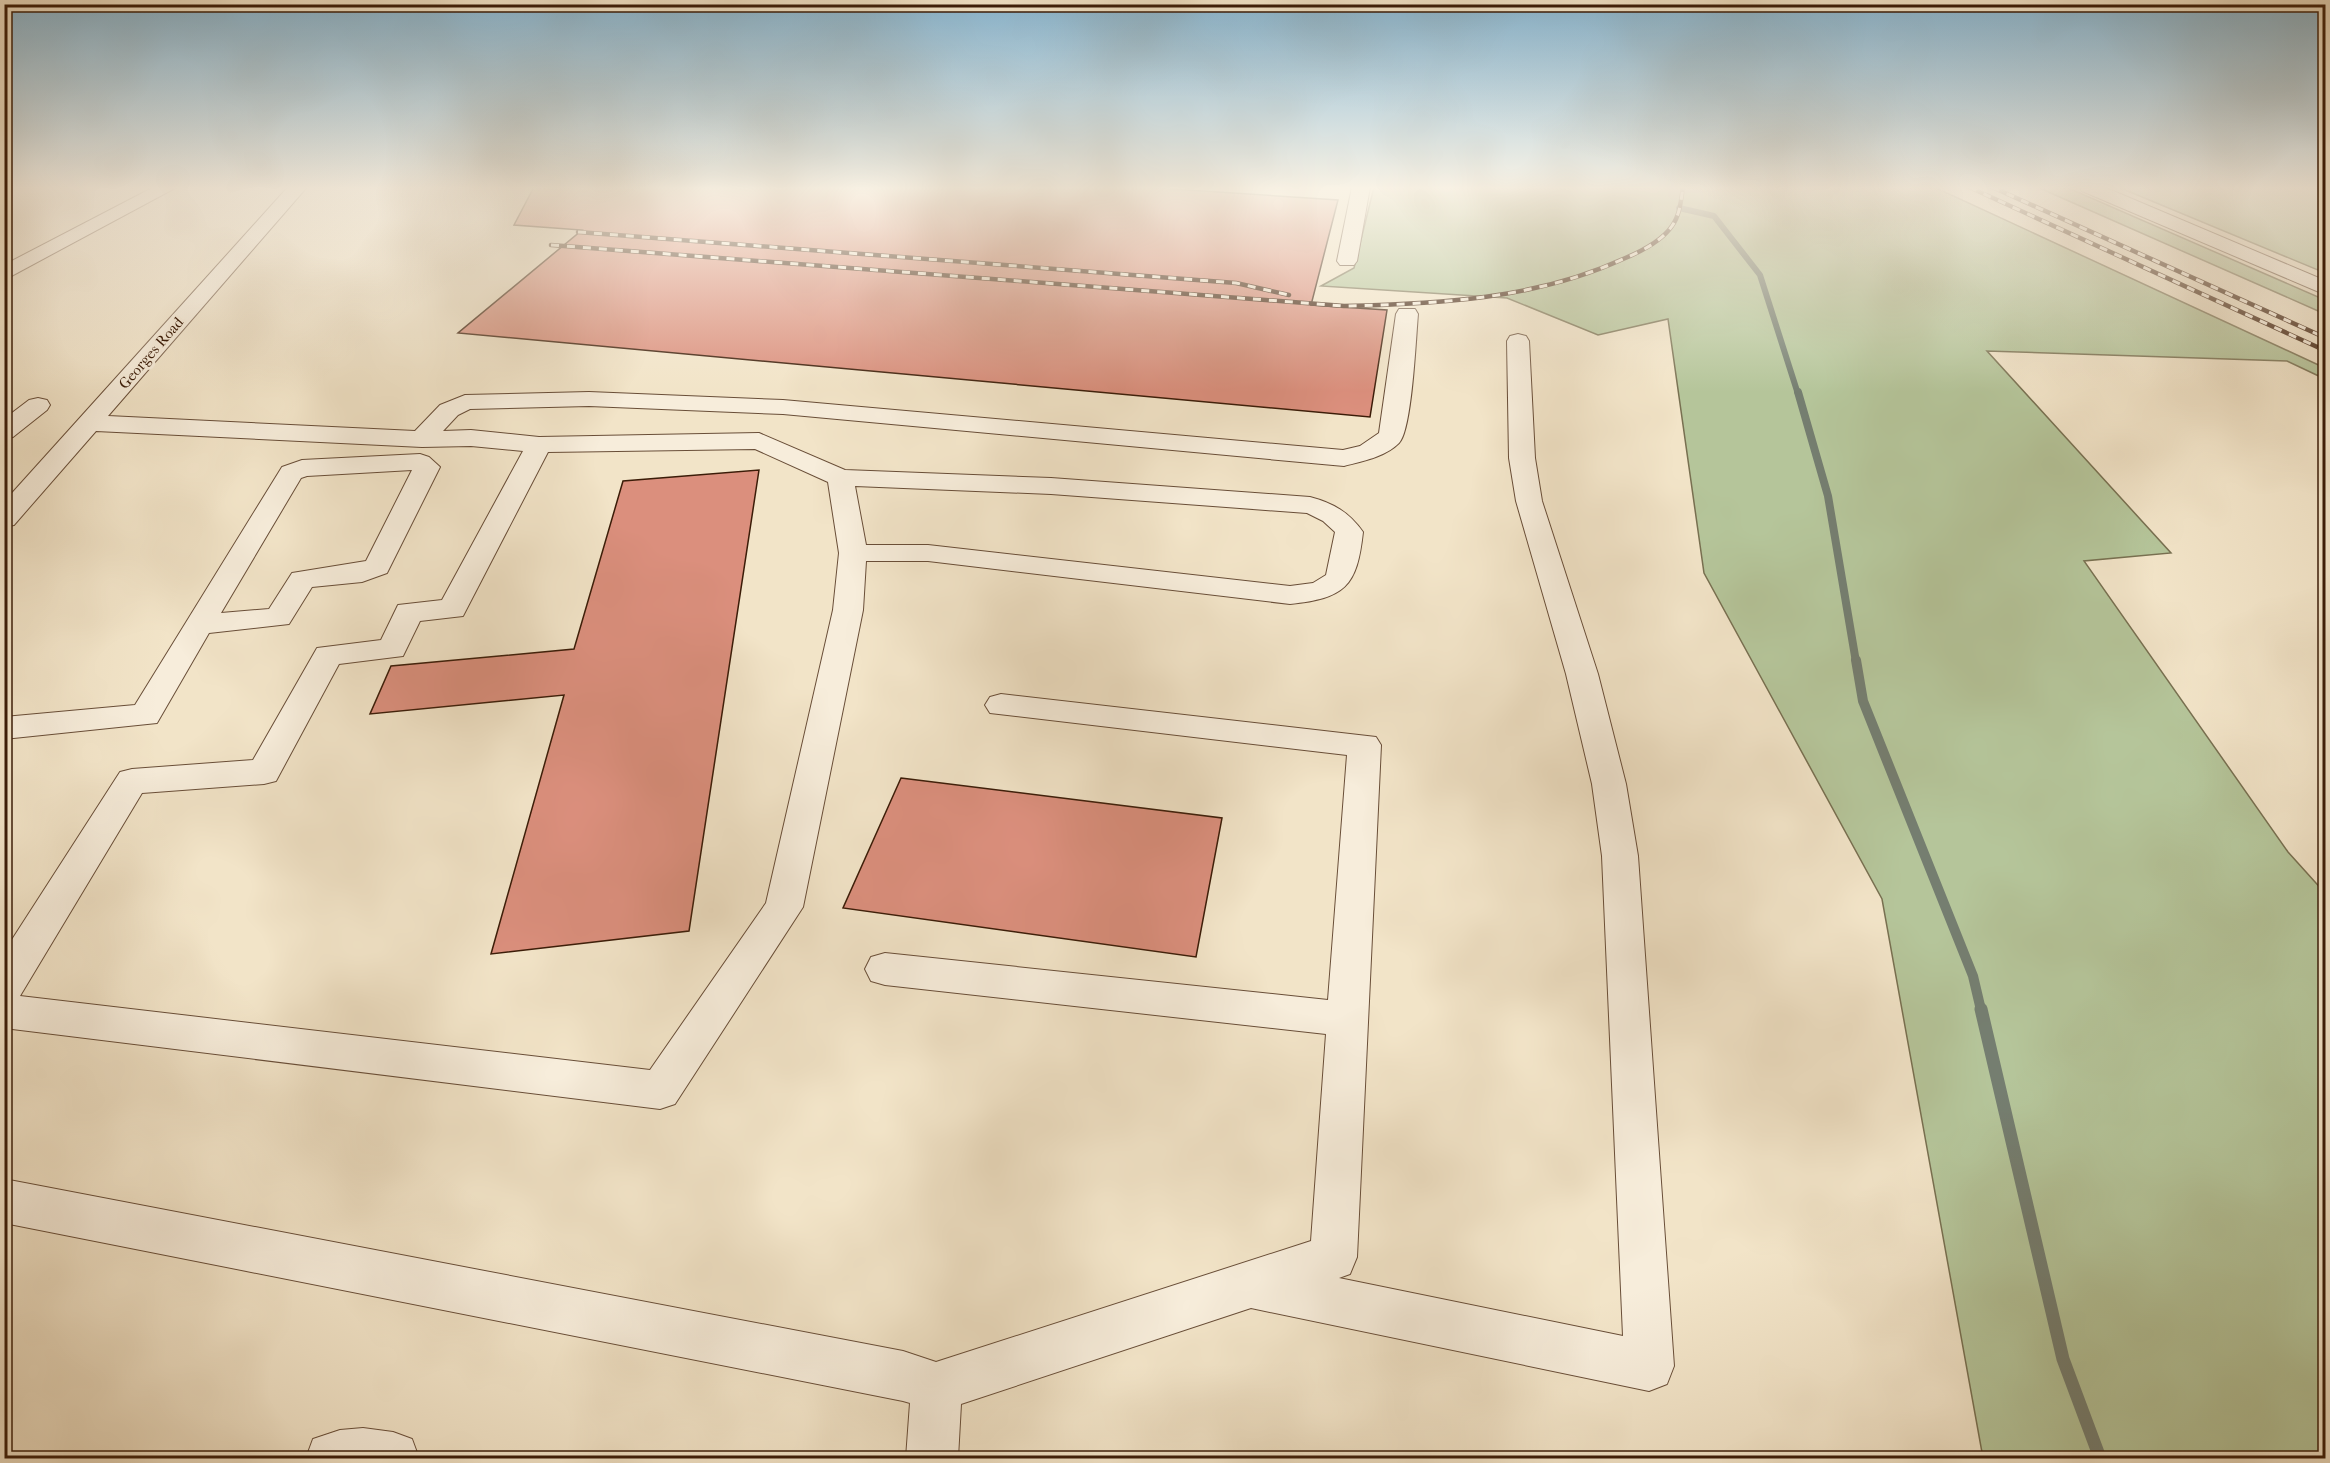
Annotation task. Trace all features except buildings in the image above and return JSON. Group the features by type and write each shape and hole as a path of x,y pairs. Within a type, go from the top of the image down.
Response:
{"street":[{"path":"4,274 39,255"},
{"name":"Georges Road","path":"4,519 238,255"},
{"path":"1347,261 1348,255"},
{"path":"2247,255 2325,289"},
{"path":"422,439 449,410 465,402 589,399 783,407 1344,458 1369,451 1391,437 1396,418 1407,314"},
{"path":"1250,1284 1649,1366 1620,856 1609,784 1585,685 1529,501 1522,458 1518,341"},
{"path":"4,432 38,405"},
{"path":"90,423 422,439 471,438 539,445 759,441 840,478 1051,486 1310,505 1325,510 1342,521 1349,532 1344,573 1336,584 1305,594 1290,595 928,553 853,553"},
{"path":"4,987 132,781 264,772 328,655 392,649 410,612 452,609 539,445"},
{"path":"4,728 145,715 199,625 291,473 302,468 420,462 427,467 377,567 362,573 302,579 278,617 199,625"},
{"path":"4,479 40,478"},
{"path":"4,1011 660,1090 784,907 848,609 853,553 840,478"},
{"path":"4,1201 903,1376 936,1387 1333,1257 1364,745 1001,705"},
{"path":"885,969 1206,1006 1347,1019"},
{"path":"932,1458 936,1387"},
{"path":"332,1458 343,1455 379,1455 393,1458"}],"green space":[{"path":"1357,255 2081,255 2325,368 2325,379 2287,361 1987,351 2171,553 2084,561 2288,852 2325,893 2325,1458 1983,1458 1882,899 1704,573 1668,319 1598,335 1507,298 1321,286 1354,268"},
{"path":"2192,255 2222,255 2325,300 2325,314"},
{"path":"2282,255 2325,255 2325,273"}],"waterway":[{"path":"1745,255 1760,275 1798,394"},
{"path":"1798,392 1828,496 1856,662"},
{"path":"1856,660 1863,701 1973,976 1981,1010"},
{"path":"1981,1009 2063,1359 2100,1458"}],"railway":[{"path":"685,255 1344,306 1451,301 1521,291 1556,283 1632,255"},
{"path":"878,255 1236,283 1289,295"},
{"path":"2118,255 2326,351"},
{"path":"2143,255 2326,338"}]}
